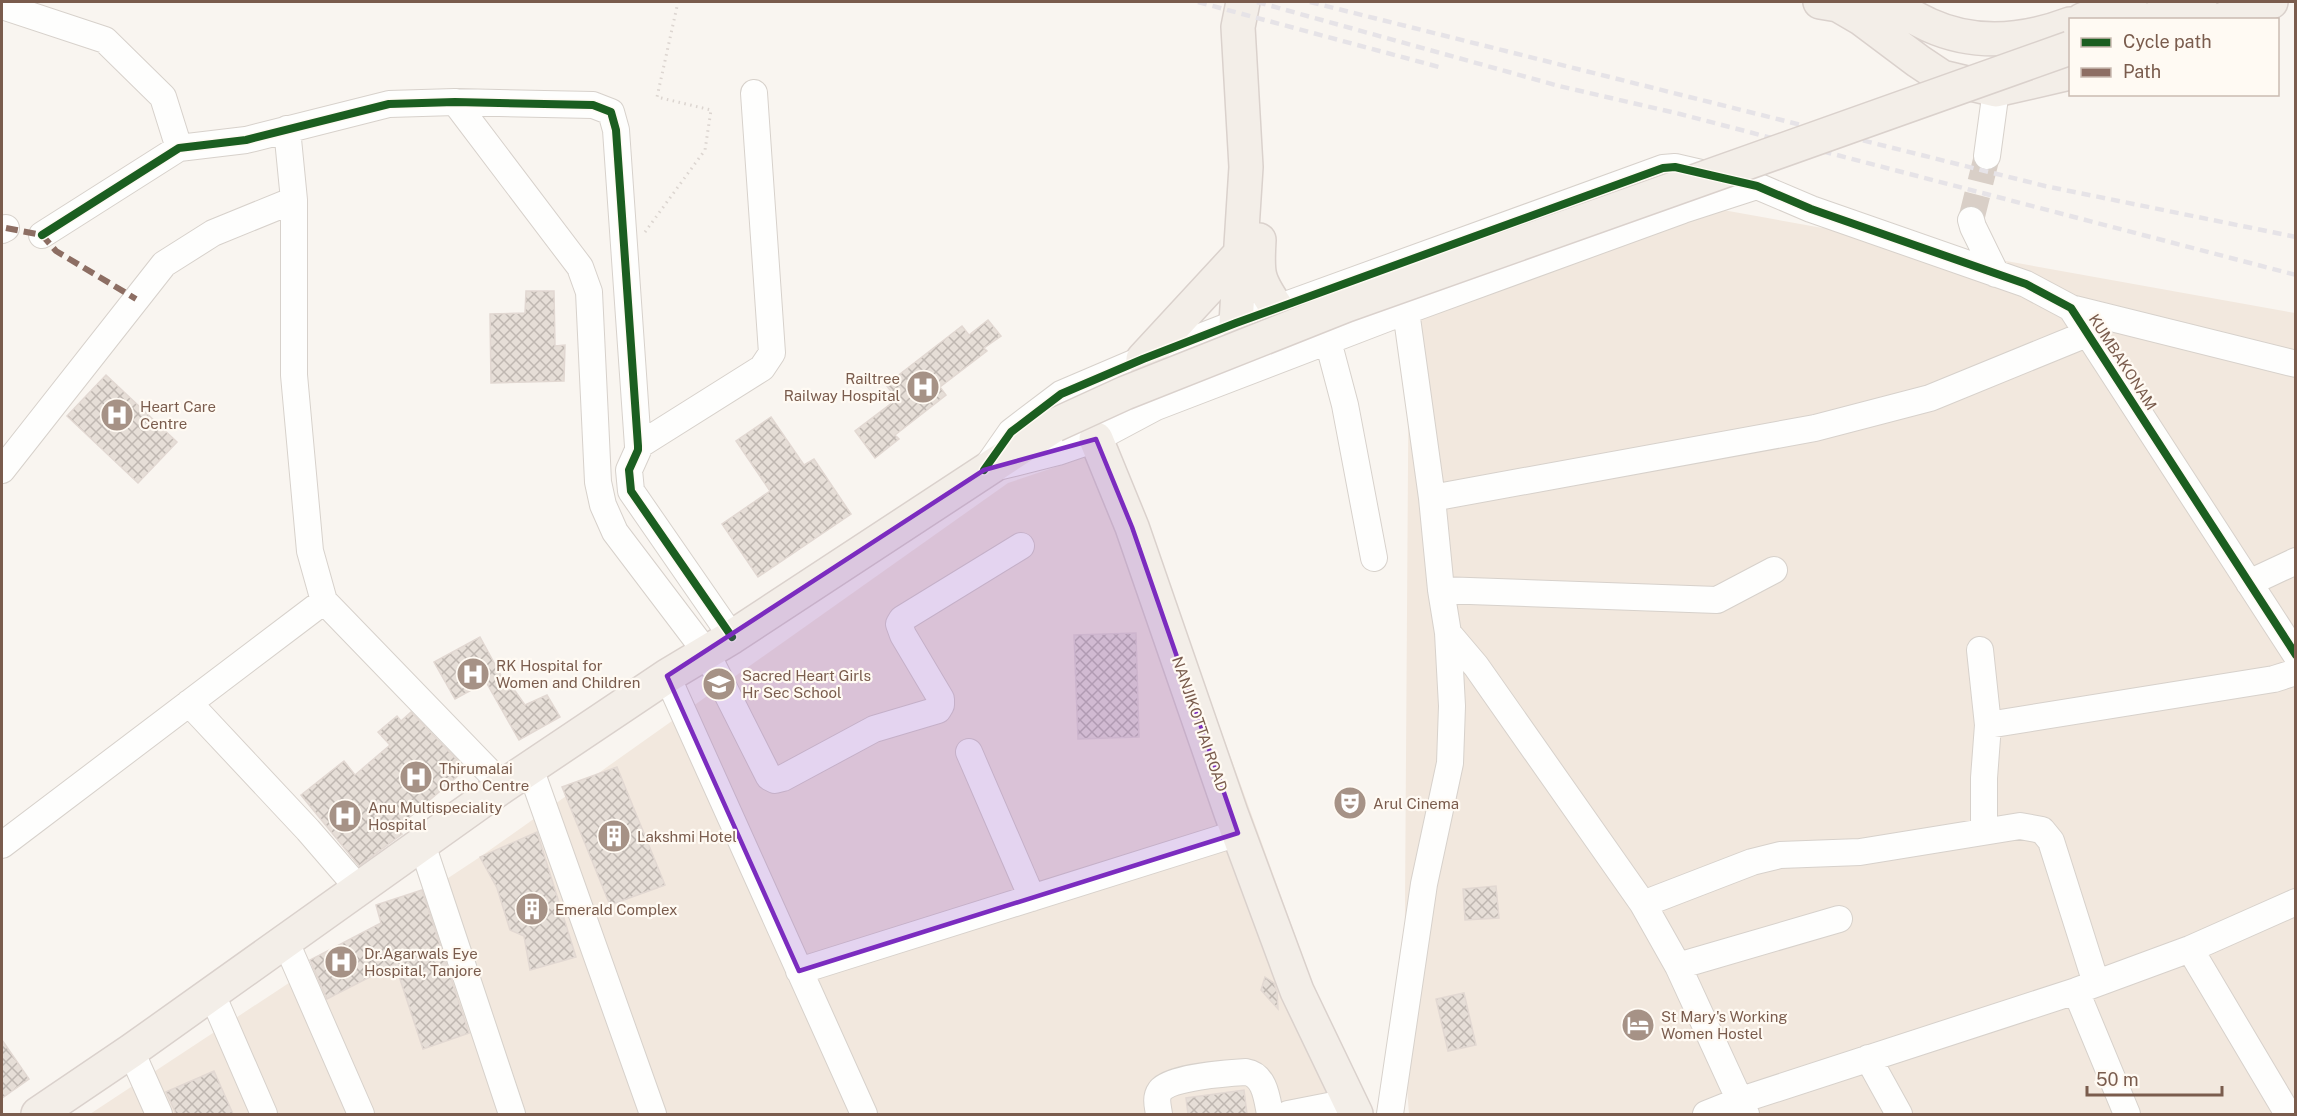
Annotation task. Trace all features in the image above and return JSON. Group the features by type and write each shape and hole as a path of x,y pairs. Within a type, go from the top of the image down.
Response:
{"main road":[{"path":"1236,323 1246,166 1238,27 1243,2"},
{"path":"1259,2 1257,9 1262,199 1257,271 1262,287 1277,308"},
{"path":"1884,2 1929,25 1963,37 2006,39 2032,35 2069,24"},
{"path":"2087,18 2130,2"},
{"path":"2156,18 2200,2"},
{"path":"2227,18 2271,2"},
{"path":"1839,3 1942,77 1996,90 2069,73"},
{"path":"38,1114 131,1051 503,786 667,676 1055,425 1125,393 1347,305 2069,48"},
{"path":"1143,359 1240,254"},
{"name":"NANJIKOTTAI ROAD","path":"1096,440 1132,527 1238,833 1297,991 1352,1108"}],"street":[{"path":"2,6 105,40 163,97 179,148"},
{"path":"1987,156 1996,90"},
{"path":"638,446 762,368 772,353 754,93"},
{"path":"42,235 179,148 246,140 389,104 455,102 593,105 610,112 616,130 638,446 629,470 631,491 718,645 764,769 769,777 775,780 783,778 868,732 938,710 941,699 903,635 899,624 902,619 1021,546"},
{"path":"455,102 580,267 589,292 598,482 603,505 615,532 718,645"},
{"path":"287,129 294,200 294,375 310,551 324,601 503,786"},
{"name":"KUMBAKONAM","path":"984,471 1011,432 1060,394 1236,323 1663,168 1675,167 1757,186 1811,209 2026,284 2071,308 2295,655"},
{"path":"984,471 1096,440 1156,407 1406,311 1683,210 1757,186"},
{"path":"2,470 164,264 213,232 294,200"},
{"path":"1971,220 1972,227 1996,274"},
{"path":"1389,267 1406,311 1448,633 1452,705 1450,763 1424,884 1390,1114"},
{"path":"2071,308 2295,364"},
{"path":"1432,498 1815,428 1930,398 2089,333"},
{"path":"1328,341 1345,405 1374,558"},
{"path":"2249,583 2295,561"},
{"path":"1441,590 1717,600 1774,570"},
{"path":"2,845 324,601"},
{"path":"1448,633 1476,666 1643,904 1678,966 1743,1107"},
{"path":"1980,650 1988,725 1984,778 1984,831"},
{"path":"1988,725 2274,679 2295,672"},
{"path":"667,676 864,1114"},
{"path":"189,703 359,889"},
{"path":"969,752 1032,898"},
{"path":"530,768 653,1114"},
{"path":"1643,904 1752,862 1780,855 1860,852 2020,826 2042,830 2051,841 2086,987 2127,1114"},
{"path":"799,971 1238,833"},
{"path":"422,844 512,1114"},
{"path":"1706,1114 1743,1107 1868,1058 2086,987 2190,949 2295,902"},
{"path":"1678,966 1839,919"},
{"path":"285,940 361,1114"},
{"path":"2190,949 2288,1114"},
{"path":"211,992 264,1114"},
{"path":"131,1051 159,1114"},
{"path":"1868,1058 1899,1114"},
{"path":"1159,1114 1157,1096 1160,1090 1172,1082 1246,1072 1252,1073 1261,1083 1270,1114"},
{"path":"1288,1114 1352,1108"}],"path":[{"path":"625,259 705,150 711,110 657,97 678,2"}],"highlighted area":[{"path":"1096,439 1132,527 1238,833 799,971 667,676 984,470"}],"shaded area":[{"path":"1723,210 2295,313 2295,1114 1409,1114 1404,1051 1409,318"},
{"path":"1118,446 1360,1114 90,1114 480,857 1008,483"}],"building":[{"path":"526,291 554,291 555,346 565,345 564,381 491,383 490,314 525,313"},
{"path":"988,320 1001,336 984,348 987,351 940,387 946,395 895,435 899,439 875,458 855,431 897,399 886,385 962,326 969,335"},
{"path":"106,375 177,442 138,483 67,416"},
{"path":"771,417 804,465 814,459 851,514 758,577 722,524 770,491 736,441"},
{"path":"1136,633 1139,737 1078,739 1074,635"},
{"path":"480,637 509,690 513,688 525,705 547,695 560,717 519,740 486,682 455,699 434,662"},
{"path":"411,712 466,769 397,828 402,834 359,866 301,795 344,761 355,775 390,745 378,732 397,716 401,721"},
{"name":"Lakshmi Hotel","path":"617,767 665,885 610,905 562,787"},
{"name":"Emerald Complex","path":"537,832 576,957 530,970 524,936 510,930 497,888 480,857"},
{"path":"1496,886 1499,918 1465,920 1463,889"},
{"path":"422,890 469,1033 423,1049 395,964 327,999 310,960 381,923 376,905"},
{"path":"1265,977 1274,983 1278,1009 1261,990"},
{"path":"1464,993 1476,1045 1448,1051 1436,999"},
{"path":"2,1040 29,1079 2,1098"},
{"path":"214,1071 233,1114 176,1114 166,1092"},
{"path":"1244,1090 1247,1114 1188,1114 1186,1098"}],"tunnel":[{"path":"1971,220 1987,156"}],"railway":[{"path":"1198,2 1439,67"},
{"path":"1257,2 1559,86 1680,114 2296,275"},
{"path":"1310,2 2045,186 2296,237"}],"marked path":[{"path":"6,228 42,235 56,251 136,299"}],"cycle path":[{"path":"42,235 179,148 246,140 389,104 455,102 593,105 611,112 616,130 638,446 629,470 631,491 732,637"},
{"path":"984,470 1011,432 1061,394 1236,323 1663,168 1675,167 1757,186 1811,209 2026,284 2071,308 2296,655"}],"place":[{"name":"Railtree Railway Hospital","path":"923,387"},
{"name":"Heart Care Centre","path":"117,415"},
{"name":"RK Hospital for Women and Children","path":"473,674"},
{"name":"Sacred Heart Girls Hr Sec School","path":"719,684"},
{"name":"Thirumalai Ortho Centre","path":"416,777"},
{"name":"Arul Cinema","path":"1350,803"},
{"name":"Anu Multispeciality Hospital","path":"345,816"},
{"name":"Lakshmi Hotel","path":"614,836"},
{"name":"Emerald Complex","path":"532,909"},
{"name":"Dr.Agarwals Eye Hospital, Tanjore","path":"341,962"},
{"name":"St Mary's Working Women Hostel","path":"1638,1025"}]}
